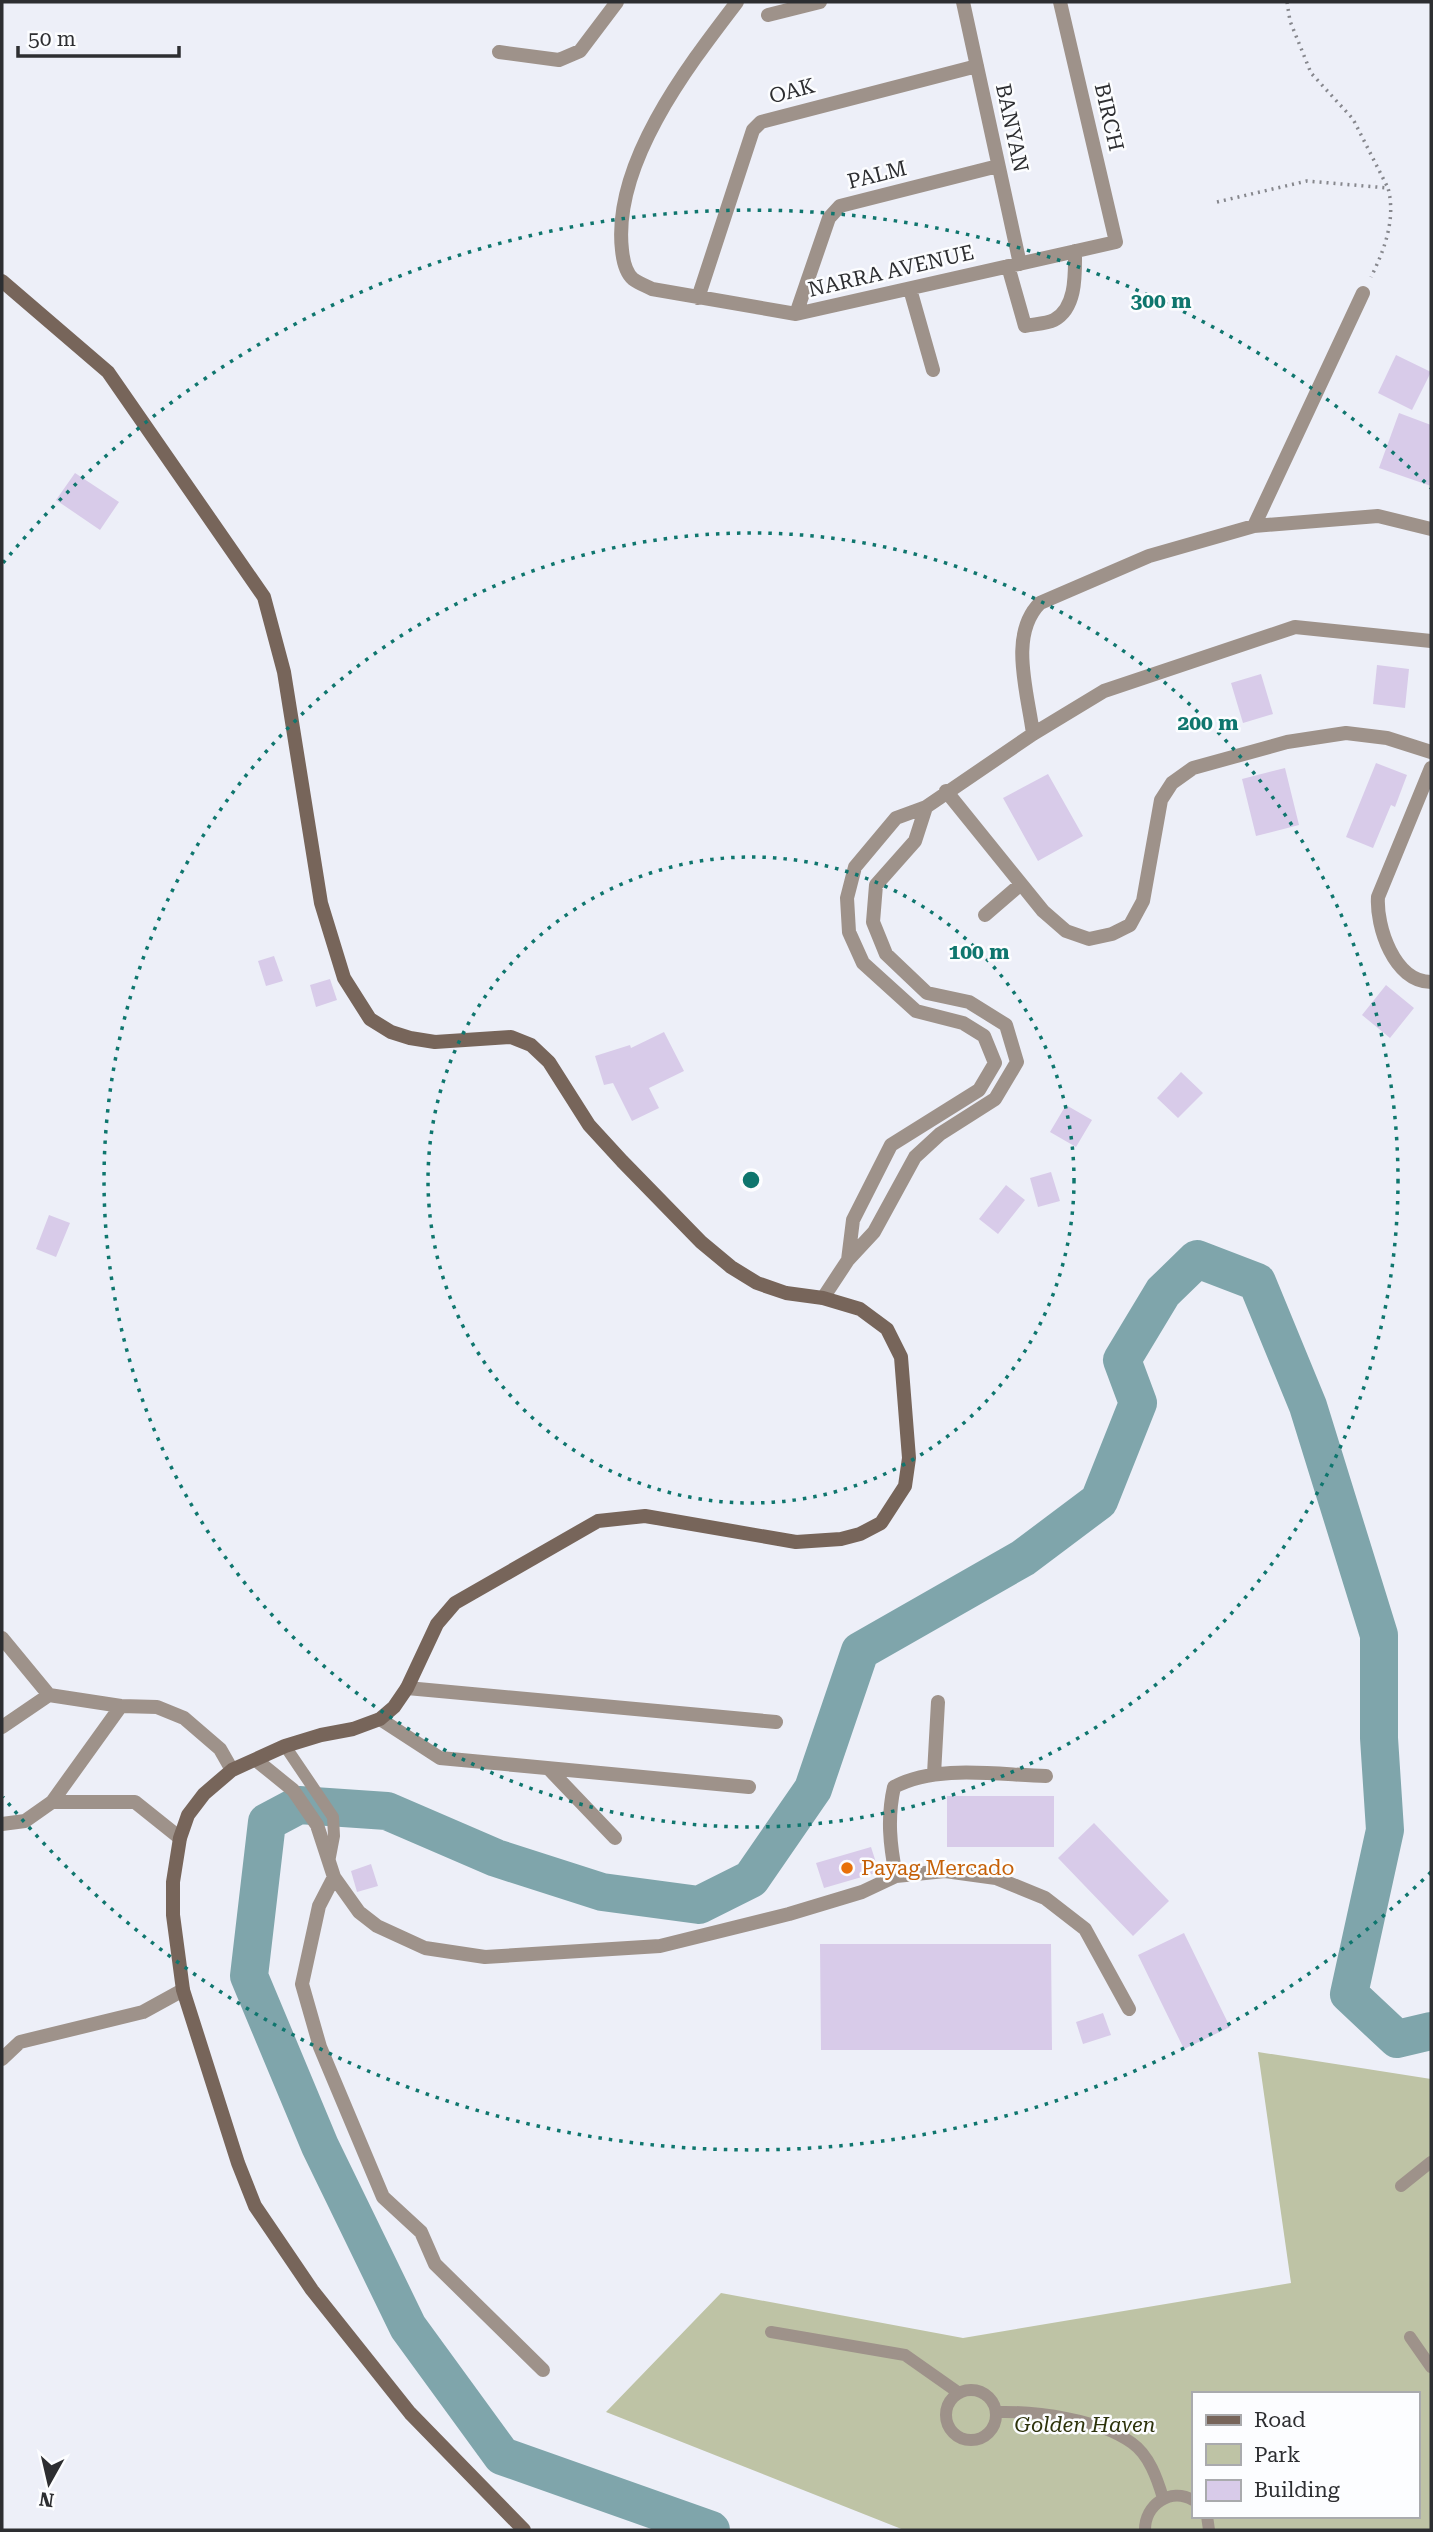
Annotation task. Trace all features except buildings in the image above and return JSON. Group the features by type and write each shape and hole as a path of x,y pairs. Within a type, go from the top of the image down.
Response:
{"main road":[{"path":"2,281 108,372 264,597 284,672 321,904 344,978 370,1019 391,1032 410,1038 435,1042 511,1037 531,1045 549,1062 589,1125 701,1242 731,1267 757,1283 786,1293 823,1298 860,1309 877,1318 897,1344 901,1357 909,1458 905,1486 881,1523 860,1534 841,1539 796,1542 645,1516 598,1521 455,1603 437,1624 407,1688 394,1707 380,1719 353,1729 285,1746 232,1770 196,1804 188,1815 180,1838 173,1882 173,1915 183,1990 237,2163 255,2206 312,2290 402,2403 524,2530"}],"street":[{"path":"499,52 559,60 580,51 617,2"},
{"name":"NARRA AVENUE","path":"737,2 665,105 641,153 621,223 623,259 633,279 652,289 796,314 1116,242"},
{"path":"768,15 820,2"},
{"name":"BANYAN","path":"963,2 998,166 1026,326 1054,320 1064,311 1073,288 1075,251"},
{"name":"BIRCH","path":"1060,2 1116,242"},
{"name":"OAK","path":"698,298 753,130 761,122 771,117 977,66"},
{"name":"PALM","path":"796,314 828,218 839,206 998,166"},
{"path":"910,289 933,370"},
{"path":"1254,526 1363,293"},
{"path":"1033,734 1022,639 1031,612 1040,603 1149,556 1254,526 1378,516 1431,529"},
{"path":"848,1260 853,1220 891,1145 979,1090 995,1063 984,1036 963,1023 916,1011 863,963 849,932 847,898 855,867 896,818 926,807 1033,734 1104,691 1295,627 1431,641"},
{"path":"946,791 1043,911 1066,931 1089,939 1112,934 1130,925 1143,901 1161,800 1172,783 1193,768 1287,742 1346,733 1387,737 1431,752"},
{"path":"1431,768 1378,897 1377,915 1381,932 1393,956 1411,975 1431,982"},
{"path":"823,1298 848,1260 874,1232 915,1157 940,1134 995,1099 1017,1062 1006,1025 969,1002 928,993 886,954 873,922 876,886 915,841 926,807"},
{"path":"985,915 1021,884"},
{"path":"891,1145 915,1157"},
{"path":"2,1638 49,1695 121,1706 157,1707 184,1718 220,1749 232,1770"},
{"path":"407,1688 776,1722"},
{"path":"2,1727 49,1695"},
{"path":"934,1774 938,1702"},
{"path":"2,1824 25,1821 52,1802 121,1706"},
{"path":"380,1719 440,1758 749,1787"},
{"path":"256,1760 293,1790 317,1825 330,1857 334,1877 359,1912 377,1926 425,1948 485,1957 660,1946 789,1914 862,1892 896,1876 945,1871 996,1878 1045,1898 1085,1929 1129,2008"},
{"path":"550,1770 615,1838"},
{"path":"896,1876 890,1844 889,1812 894,1787 907,1780 934,1774 1046,1776"},
{"path":"52,1802 135,1802 180,1838"},
{"path":"334,1877 320,1906 302,1984 320,2047 383,2197 421,2232 435,2264 543,2370"},
{"path":"2,2059 20,2042 143,2012 183,1990"}],"lane":[{"path":"285,1746 333,1817 334,1836 330,1857"},
{"path":"1401,2186 1431,2162"},
{"path":"771,2332 905,2355 959,2393 980,2391 991,2399 997,2412 995,2426 985,2437 970,2440 956,2435 947,2424 946,2410 959,2393"},
{"path":"1410,2337 1431,2367"},
{"path":"997,2412 1021,2411 1059,2416 1133,2443 1155,2472 1163,2498"},
{"path":"1145,2530 1145,2519 1155,2503 1172,2496 1192,2500"}],"path":[{"path":"1287,2 1290,21 1311,73 1353,119 1388,188 1393,207 1391,224 1363,293"},
{"path":"1217,202 1307,181 1388,188"}],"green space":[{"name":"Golden Haven","path":"1258,2052 1431,2079 1431,2530 904,2530 606,2412 721,2293 963,2338 1291,2283"}],"waterway":[{"path":"711,2530 502,2456 408,2327 320,2146 249,1976 267,1822 299,1805 387,1811 496,1858 602,1892 699,1905 751,1879 813,1789 860,1651 1023,1558 1099,1501 1138,1403 1122,1360 1163,1292 1197,1259 1257,1282 1308,1406 1379,1635 1379,1738 1385,1830 1349,1994 1397,2039 1431,2031"}],"place":[{"name":"Payag Mercado","path":"847,1868"}]}
